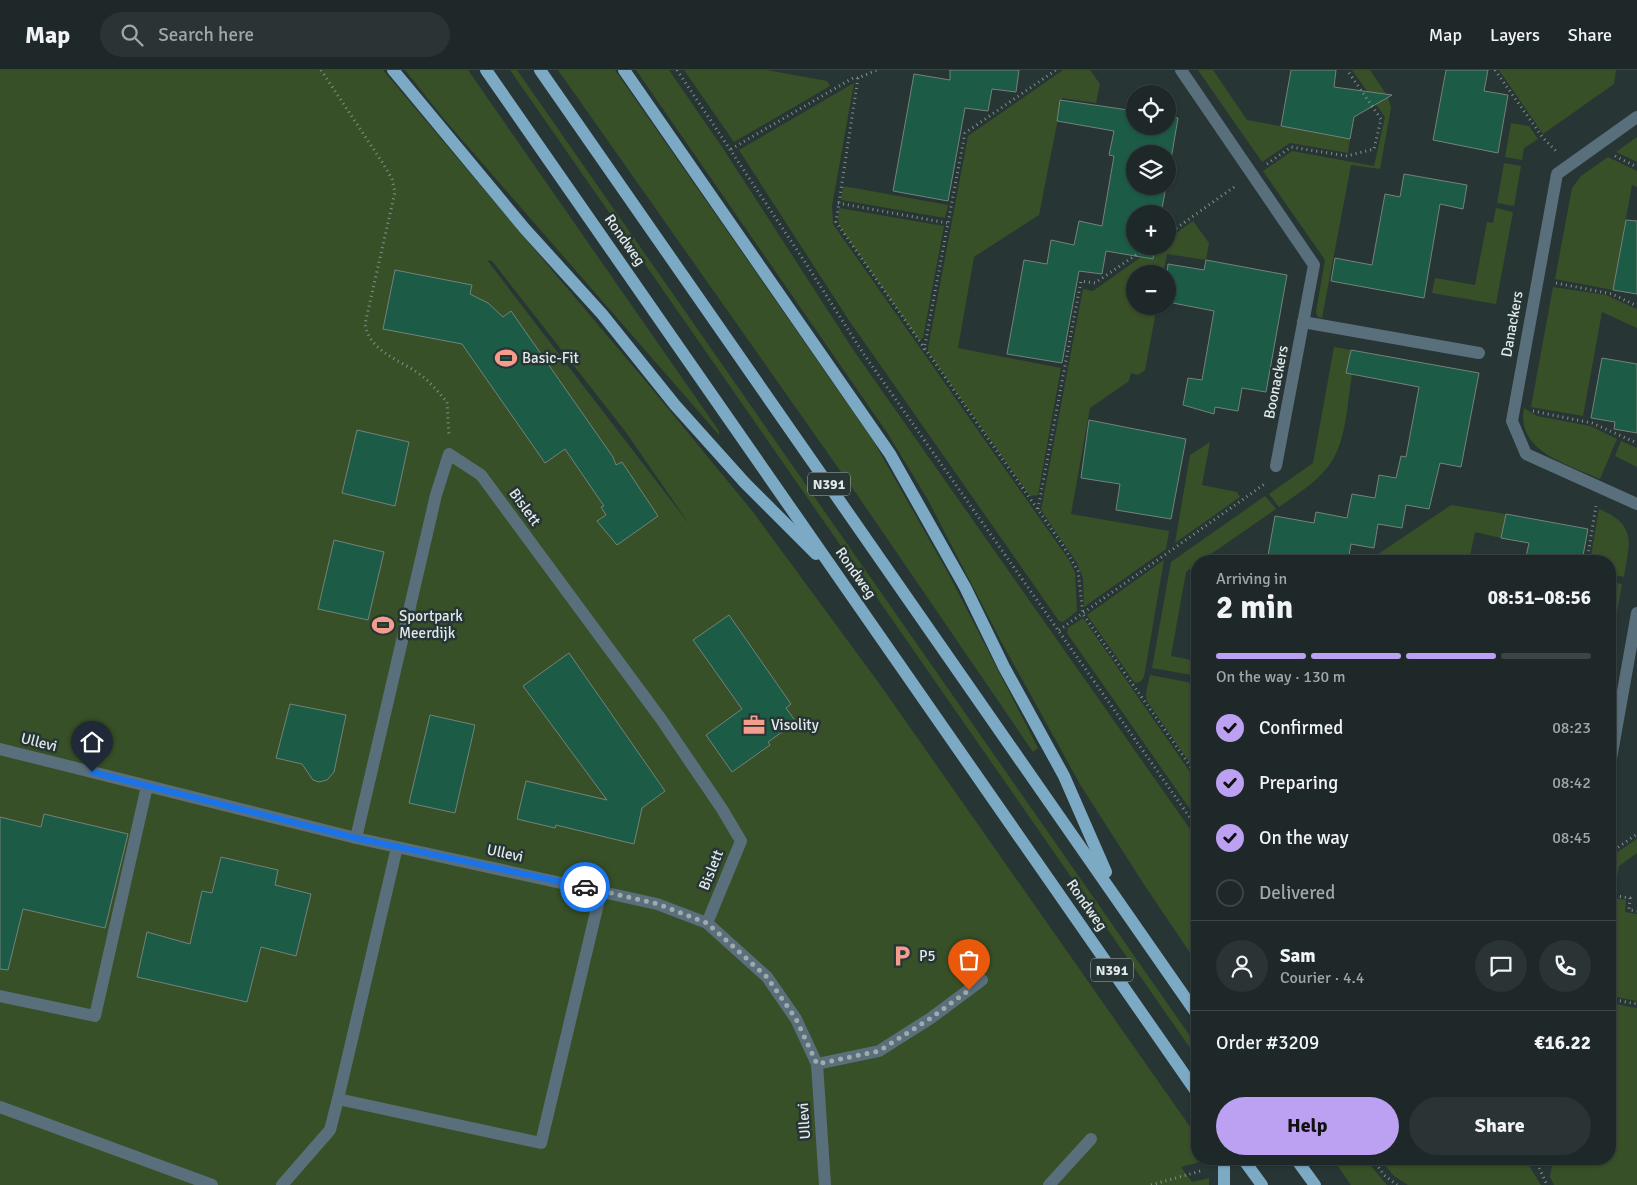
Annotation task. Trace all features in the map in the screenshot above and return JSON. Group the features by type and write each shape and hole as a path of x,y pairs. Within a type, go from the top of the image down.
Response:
{"main road":[{"name":"N391","path":"393,70 525,229 602,314 675,405 745,482 839,577"},
{"name":"Rondweg","path":"486,70 1191,1084"},
{"name":"Rondweg","path":"540,70 1191,1006"},
{"name":"N391","path":"624,70 890,454 966,587 1004,667 1064,776 1117,898"},
{"path":"1224,1165 1224,1185"},
{"path":"1247,1165 1262,1185"},
{"path":"1300,1165 1315,1185"}],"street":[{"name":"Boonackers","path":"1181,70 1314,265 1276,466"},
{"name":"Danackers","path":"1637,117 1557,174 1536,280 1512,421 1526,454 1637,504"},
{"path":"1303,322 1479,352"},
{"path":"356,838 436,495 449,454"},
{"name":"Bislett","path":"449,454 481,475 661,719 722,809 741,841 707,923"},
{"path":"1616,730 1637,613"},
{"name":"Ullevi","path":"0,749 356,838 658,904 707,923 767,977 796,1019 817,1064 825,1185"},
{"path":"0,996 95,1016 147,786"},
{"path":"282,1185 330,1130 397,847"},
{"path":"338,1099 541,1143 601,891"},
{"path":"817,1064 879,1051 931,1018 982,980"},
{"path":"0,1107 212,1185"},
{"path":"1049,1185 1091,1140"}],"path":[{"path":"321,70 384,165 392,179 395,192 365,324 367,333 383,352 422,376 447,402 449,454"},
{"path":"677,70 731,149 863,353 1191,819"},
{"path":"731,149 853,78 858,78 877,70"},
{"path":"924,351 965,133 1056,70"},
{"path":"1176,228 1291,147 1347,156 1374,149 1381,119 1347,70"},
{"path":"1495,70 1543,138 1570,165"},
{"path":"858,78 836,222 924,351 1038,509 1078,571 1083,614 1191,767"},
{"path":"1610,154 1637,167"},
{"path":"838,203 947,223"},
{"path":"1038,509 1080,281 1095,283 1136,255"},
{"path":"1536,280 1612,294 1637,306"},
{"path":"1529,409 1592,423 1637,443"},
{"path":"1059,630 1273,479 1276,466"},
{"path":"1588,555 1600,488"},
{"path":"1616,849 1637,834"},
{"path":"1616,896 1630,898 1629,910 1637,911"},
{"path":"1616,1000 1637,1004"},
{"path":"1377,1165 1384,1175 1397,1185"},
{"path":"1539,1165 1547,1185"},
{"path":"1151,1185 1162,1180"}],"green space":[{"name":"Sportpark Meerdijk","path":"0,70 383,70 643,378 753,512 881,686 1191,1128 1191,1164 1181,1167 1192,1182 1209,1178 1209,1185 0,1185","holes":["487,260 492,261 625,431 690,525"]},
{"path":"405,70 468,70 719,431 719,435 443,118"},
{"path":"510,70 517,70 1191,1037 1191,1049"},
{"path":"558,70 615,70 874,442 947,571 1038,748 1033,752 858,496"},
{"path":"636,70 669,70 724,150 854,351 1191,830 1191,954 1081,786 1002,643 928,500 888,434"},
{"path":"684,70 767,70 827,81 830,86 734,142"},
{"path":"1063,70 1090,70 1100,84 1096,103 1062,98 1039,215 974,257 958,348 1061,368 1038,495 1030,496 929,353 928,348 968,136"},
{"path":"1198,70 1213,70 1247,120 1350,139 1348,153 1290,143 1262,162"},
{"path":"1352,70 1370,70 1388,97 1391,108 1380,169 1351,165 1322,318 1318,317 1316,312 1325,260 1263,171 1292,151 1374,166 1385,117"},
{"path":"1499,70 1616,70 1614,84 1543,134"},
{"path":"854,83 832,206 833,224 1069,560 1075,573 1077,611 1063,622 1059,621 848,319 739,150"},
{"path":"1511,123 1529,126 1538,139 1524,148 1522,160 1505,157"},
{"path":"1637,137 1637,162 1616,152"},
{"path":"1608,157 1637,171 1637,187 1632,185 1613,290 1555,279 1572,188 1581,176"},
{"path":"1504,163 1521,166 1514,206 1497,203"},
{"path":"843,186 948,205 945,218 841,200"},
{"path":"839,208 944,226 923,338 919,340 840,227 838,219"},
{"path":"1496,208 1513,212 1496,304 1432,293 1435,278 1475,285 1487,222 1493,223"},
{"path":"1193,221 1209,243 1206,260 1174,255 1176,255 1176,233"},
{"path":"1144,255 1167,255 1165,265 1130,265"},
{"path":"1126,268 1126,315 1155,315 1145,370 1138,375 1131,373 1129,381 1090,408 1071,514 1169,531 1166,549 1084,607 1083,578 1077,563 1041,510 1083,289 1093,291"},
{"path":"1553,287 1606,295 1637,309 1637,328 1602,312 1583,416 1531,407"},
{"path":"1334,347 1351,350 1347,373 1352,374 1345,423 1339,447 1334,458 1322,474 1305,489 1279,507 1269,494 1313,463"},
{"path":"1524,408 1537,416 1590,426 1617,439 1600,479 1560,462 1536,446 1528,436 1524,423"},
{"path":"1621,441 1637,448 1637,467 1615,456"},
{"path":"1210,442 1202,485 1237,492 1240,497 1175,543 1190,455"},
{"path":"1265,496 1276,509 1210,555 1191,555 1191,568 1186,572 1171,656 1191,660 1191,675 1152,668 1171,562"},
{"path":"1451,505 1506,514 1501,538 1475,532 1470,555 1377,555"},
{"path":"1599,509 1620,521 1628,536 1629,544 1624,577 1616,575 1616,555 1591,555"},
{"path":"1164,560 1144,677 1140,682 1135,683 1087,615"},
{"path":"1616,583 1622,584 1616,619"},
{"path":"1083,618 1191,773 1191,810 1067,633 1068,628"},
{"path":"1150,675 1191,683 1191,764 1147,701 1146,693"},
{"path":"1637,839 1637,853 1619,866 1616,884 1616,853"},
{"path":"1616,898 1626,900 1625,912 1637,914 1637,1001 1616,997"},
{"path":"1616,1004 1637,1008 1637,1185 1554,1185 1550,1177 1552,1165 1616,1165"},
{"path":"1337,1165 1370,1165 1387,1185 1351,1185"},
{"path":"1385,1165 1529,1165 1541,1185 1408,1185 1394,1176"}],"building":[{"path":"950,70 1019,70 1016,92 992,89 988,111 965,108 948,201 893,191 914,74 950,80"},
{"path":"1291,70 1336,70 1334,87 1392,95 1354,117 1350,139 1281,126"},
{"path":"1446,70 1488,70 1484,91 1508,95 1498,153 1433,140"},
{"path":"1060,100 1126,110 1126,135 1175,135 1173,145 1126,145 1126,195 1164,195 1163,205 1126,205 1126,254 1106,251 1102,274 1079,271 1062,363 1007,354 1024,260 1047,264 1051,240 1074,245 1079,221 1102,226 1114,156 1109,155 1114,131 1057,121"},
{"path":"1404,174 1467,185 1463,209 1440,204 1424,298 1331,281 1335,258 1372,265 1385,194 1400,197"},
{"path":"1626,220 1637,221 1637,294 1613,290"},
{"path":"1130,255 1154,255 1153,259"},
{"path":"1206,260 1287,275 1266,392 1242,388 1238,411 1215,407 1214,414 1183,405 1188,378 1202,380 1214,311 1176,304 1176,265 1204,270"},
{"path":"395,270 472,285 470,294 488,303 503,317 511,311 613,457 616,465 622,462 658,516 617,545 597,521 606,515 601,507 604,506 565,449 545,463 462,344 383,329"},
{"path":"1351,350 1479,373 1461,467 1440,463 1429,509 1406,505 1402,528 1378,524 1374,548 1351,544 1349,555 1268,555 1275,516 1314,523 1316,512 1347,518 1352,494 1375,498 1379,475 1396,478 1401,456 1406,457 1419,387 1346,373"},
{"path":"1602,358 1637,364 1637,433 1614,429 1615,422 1591,418"},
{"path":"1089,420 1186,439 1171,519 1116,510 1120,484 1081,478"},
{"path":"357,430 409,442 395,506 342,493"},
{"path":"1506,514 1588,529 1583,555 1526,555 1529,543 1501,538"},
{"path":"334,540 384,552 368,620 318,609"},
{"path":"729,615 791,704 786,708 796,722 768,742 770,745 732,772 706,735 742,709 693,640"},
{"path":"569,653 665,791 642,808 634,844 556,825 555,828 517,819 526,781 607,800 523,686"},
{"path":"290,704 346,715 334,772 327,780 319,782 313,780 302,764 276,758"},
{"path":"430,715 475,725 455,813 409,803"},
{"path":"44,814 128,834 105,928 23,909 8,970 0,969 0,817 41,827"},
{"path":"221,857 278,870 275,885 311,894 296,956 261,947 247,1002 137,977 147,932 190,944 202,891 212,893"}],"way so far":[{"path":"585,887 658,904 707,923 767,977 796,1019 817,1064 879,1051 931,1018 969,990"}],"place":[{"name":"Basic-Fit","path":"506,358"},
{"name":"Sportpark Meerdijk","path":"383,625"},
{"name":"Visolity","path":"754,725"},
{"name":"P5","path":"902,956"}],"route":[{"path":"92,772 356,838 585,887"}]}
